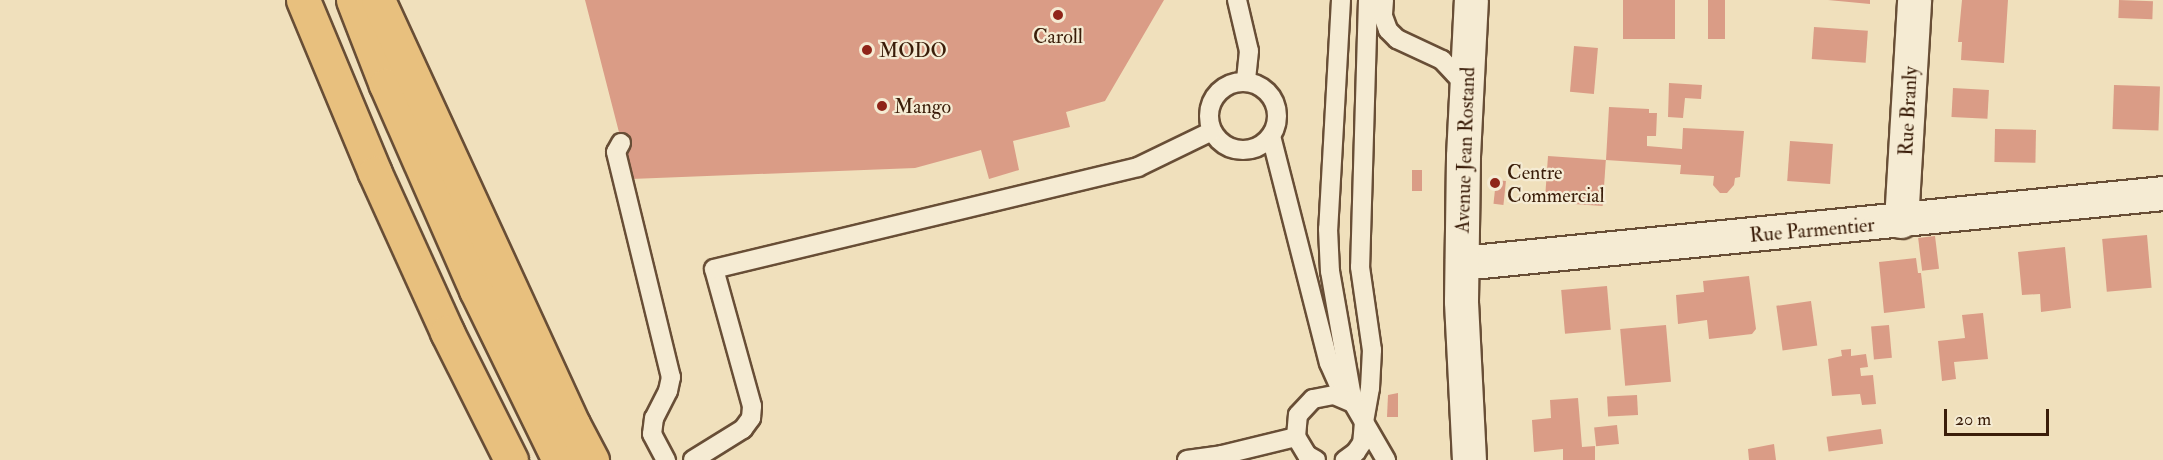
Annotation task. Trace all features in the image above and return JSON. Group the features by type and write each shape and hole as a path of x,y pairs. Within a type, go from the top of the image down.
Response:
{"highway":[{"path":"353,0 386,85 476,290 559,460"},
{"path":"378,0 573,424 592,460"},
{"path":"303,6 442,322 511,460"}],"street":[{"name":"Avenue Jean Rostand","path":"1446,460 1461,301 1466,86 1472,0"},
{"name":"Rue Branly","path":"1901,221 1914,0"},
{"name":"Rue Parmentier","path":"1462,263 1901,221 2163,193"},
{"name":"Avenue Jean Rostand","path":"1461,301 1469,460"}],"lane":[{"path":"1237,0 1250,51 1246,82"},
{"path":"1341,0 1328,229 1330,271 1349,400"},
{"path":"1345,460 1356,452 1362,452 1372,350 1360,267 1368,0"},
{"path":"1383,0 1383,16 1388,30 1397,39 1442,60 1466,86"},
{"path":"1246,82 1256,84 1272,97 1277,117 1271,136 1263,144 1240,151 1223,144 1212,131 1209,119 1215,96 1234,83 1246,82"},
{"path":"693,460 743,429 751,418 752,406 714,269 1138,167 1212,131"},
{"path":"1271,136 1329,363 1386,460"},
{"path":"621,143 616,152 671,377 669,392 654,417 652,434 666,460"},
{"path":"1316,460 1307,455 1296,437 1298,415 1304,406 1323,395 1349,400"},
{"path":"1186,460 1220,457 1296,437"}],"building":[{"name":"MODO","path":"585,0 1164,0 1105,101 1066,112 1070,127 1013,141 1019,170 989,179 981,150 915,168 631,179"},
{"path":"1623,0 1675,0 1675,39 1623,39"},
{"path":"1708,0 1725,0 1725,39 1708,39"},
{"path":"1828,0 1870,0 1870,4"},
{"path":"1962,0 2008,0 2004,63 1961,60 1962,42 1958,42"},
{"path":"2119,0 2153,1 2152,19 2118,18"},
{"path":"1814,27 1868,31 1866,63 1812,59"},
{"path":"1574,46 1598,48 1594,94 1570,92"},
{"path":"1669,83 1702,85 1701,99 1685,98 1683,118 1668,117"},
{"path":"2114,85 2160,87 2158,131 2112,129"},
{"path":"1953,88 1989,90 1987,119 1951,117"},
{"path":"1609,107 1649,109 1649,113 1657,113 1656,136 1647,136 1647,146 1682,149 1683,128 1744,131 1740,177 1735,178 1734,185 1727,193 1720,193 1713,185 1714,176 1680,174 1681,165 1606,160"},
{"path":"1995,129 2036,130 2035,163 1994,162"},
{"path":"1790,141 1833,144 1830,184 1787,181"},
{"path":"1548,156 1606,160 1603,206 1545,202"},
{"path":"1412,170 1422,170 1422,191 1412,191"},
{"path":"1496,180 1506,181 1503,205 1493,204"},
{"path":"2147,235 2152,288 2107,292 2102,239"},
{"path":"1935,236 1939,269 1922,271 1918,238"},
{"path":"2065,247 2071,308 2041,312 2040,294 2022,295 2018,252"},
{"path":"1916,258 1918,273 1921,273 1925,308 1884,313 1879,262"},
{"path":"1749,276 1756,329 1752,334 1709,339 1707,320 1678,324 1676,295 1704,292 1703,281"},
{"path":"1607,286 1611,330 1565,334 1561,290"},
{"path":"1811,301 1817,346 1783,350 1776,306"},
{"path":"1983,313 1988,359 1954,362 1956,379 1942,381 1938,341 1965,338 1962,315"},
{"path":"1666,325 1671,382 1625,386 1620,329"},
{"path":"1889,325 1892,358 1874,359 1871,327"},
{"path":"1851,349 1851,356 1866,354 1868,367 1860,368 1861,376 1873,375 1876,404 1862,405 1860,394 1832,396 1828,359 1842,356 1841,350"},
{"path":"1398,393 1398,417 1387,417 1388,395"},
{"path":"1637,395 1638,415 1608,417 1607,397"},
{"path":"1578,398 1582,447 1595,446 1595,460 1563,460 1563,449 1534,452 1532,420 1551,418 1550,400"},
{"path":"1617,425 1619,444 1596,446 1594,427"},
{"path":"1881,429 1883,444 1829,452 1827,437"},
{"path":"1774,444 1776,460 1749,460 1748,449"}],"place":[{"name":"Caroll","path":"1058,15"},
{"name":"MODO","path":"867,50"},
{"name":"Mango","path":"882,106"},
{"name":"Centre Commercial","path":"1495,183"}]}
